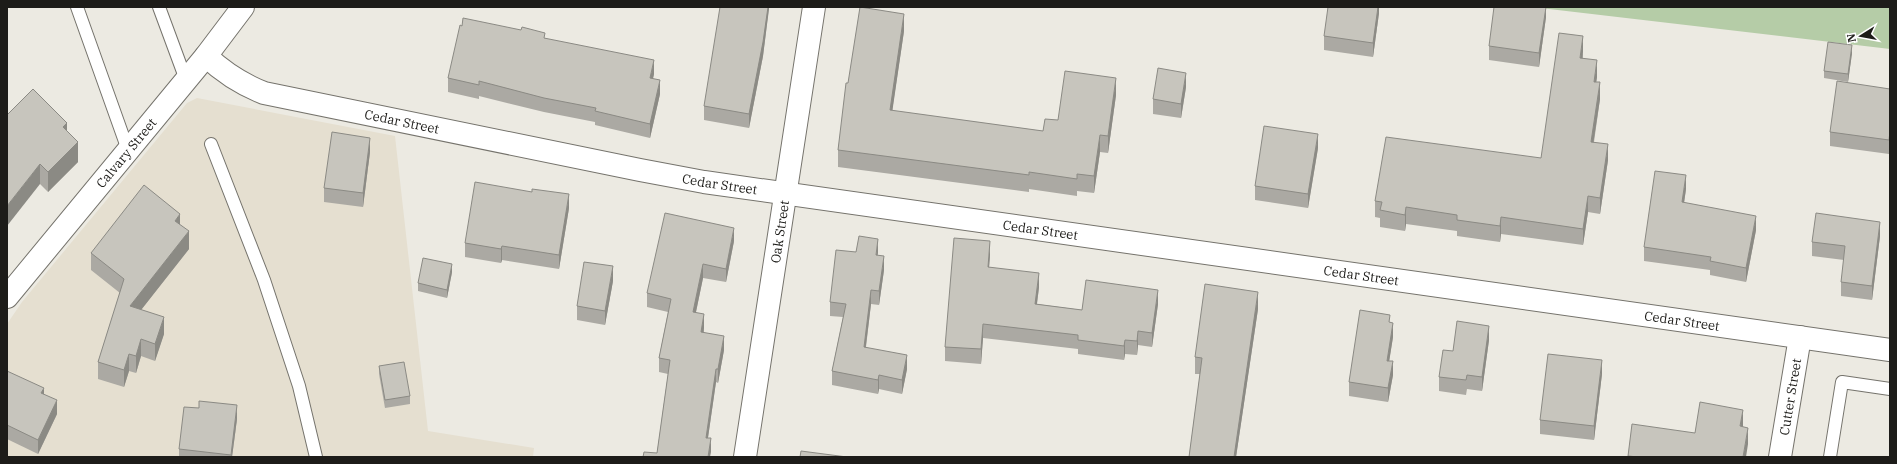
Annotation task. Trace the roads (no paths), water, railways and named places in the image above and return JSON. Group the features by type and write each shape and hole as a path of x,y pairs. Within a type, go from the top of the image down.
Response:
{"street":[{"name":"Calvary Street","path":"7,298 206,56 243,7"},
{"name":"Oak Street","path":"745,457 814,7"},
{"name":"Cedar Street","path":"206,56 224,72 245,86 264,93 640,170 785,194 1890,350"},
{"name":"Cutter Street","path":"1780,457 1800,337"}],"lane":[{"path":"77,7 128,150"},
{"path":"159,7 186,80"},
{"path":"211,144 264,280 300,386 316,457"},
{"path":"1830,457 1842,382 1890,389"}]}
